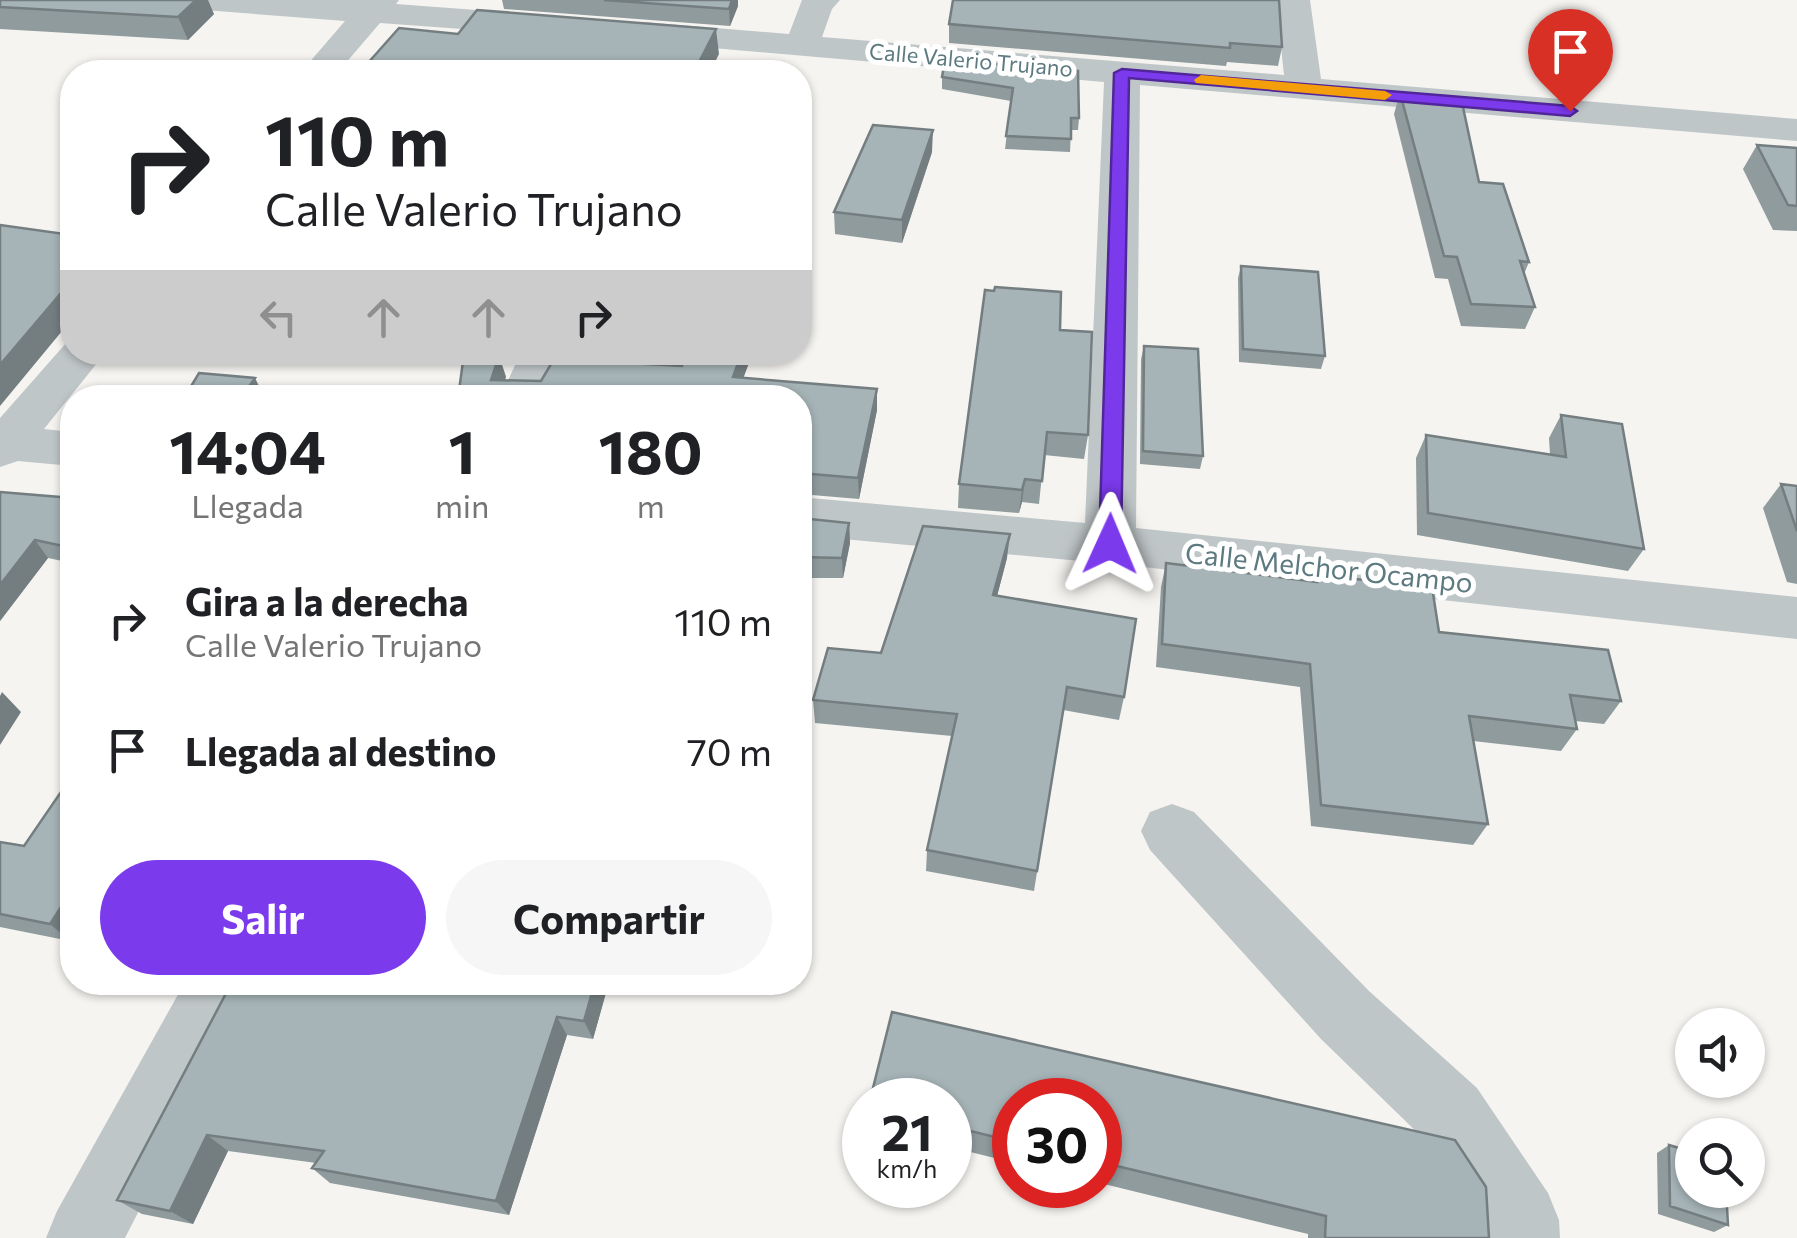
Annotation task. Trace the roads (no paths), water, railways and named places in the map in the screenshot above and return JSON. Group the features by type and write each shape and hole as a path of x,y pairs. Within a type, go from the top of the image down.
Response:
{"street":[{"path":"204,0 377,6 575,28"},
{"path":"802,45 817,3 823,0"},
{"path":"1293,0 1304,88"},
{"path":"330,60 377,6"},
{"name":"Calle Valerio Trujano","path":"611,30 640,46 802,45 1797,130"},
{"path":"1110,544 1122,73"},
{"path":"2,445 72,365"},
{"path":"2,445 60,447"},
{"name":"Calle Melchor Ocampo","path":"812,517 1110,544 1797,618"},
{"path":"1172,831 1346,1015 1451,1114 1521,1220 1522,1238"},
{"path":"84,1238 215,995"}]}
